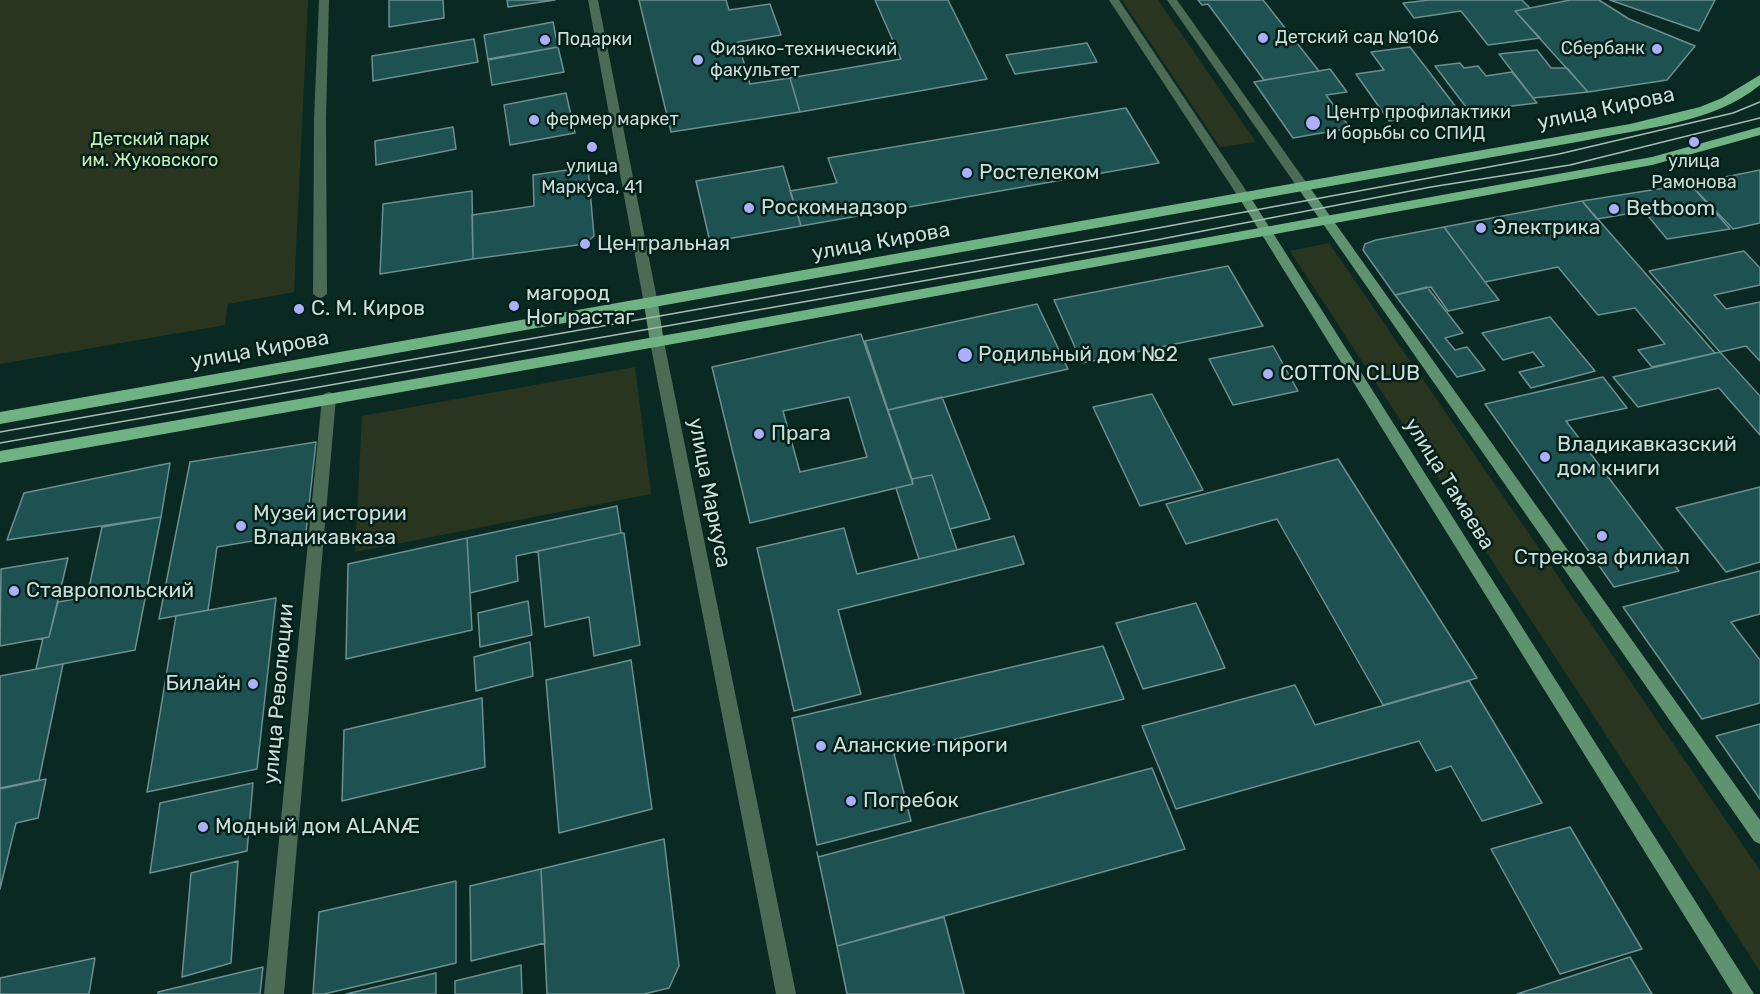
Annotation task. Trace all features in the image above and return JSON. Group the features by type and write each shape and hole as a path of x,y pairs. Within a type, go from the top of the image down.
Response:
{"main road":[{"name":"улица Кирова","path":"0,418 1588,136 1714,106 1753,87 1760,79"},
{"path":"0,457 657,342 1652,161 1760,131"},
{"path":"1304,188 1760,835"},
{"name":"улица Тамаева","path":"1245,198 1744,994"},
{"name":"улица Маркуса","path":"651,304 657,342"}],"street":[{"path":"320,294 320,119 324,0"},
{"name":"улица Маркуса","path":"593,0 651,304"},
{"name":"улица Тамаева","path":"1114,0 1245,198"},
{"path":"1172,0 1304,188"},
{"name":"улица Маркуса","path":"657,342 786,994"},
{"name":"улица Революции","path":"274,994 329,398"}],"green space":[{"name":"Детский парк им. Жуковского","path":"0,0 308,0 294,292 228,304 225,325 0,364"},
{"path":"1122,0 1158,0 1256,142 1220,147"},
{"path":"1329,243 1760,870 1760,971 1290,251"},
{"path":"635,367 651,494 355,552 362,416"}],"building":[{"path":"389,0 443,0 444,18 389,27"},
{"path":"507,0 555,0 508,7"},
{"name":"Физико-технический факультет","path":"639,0 726,0 729,10 770,4 781,35 738,42 750,84 790,78 800,112 671,132"},
{"path":"875,0 948,0 987,79 800,112 790,78 901,59"},
{"name":"Детский сад №106","path":"1198,0 1263,0 1319,71 1264,80 1208,4 1202,5"},
{"path":"1430,0 1522,0 1530,8 1515,11 1540,38 1488,45 1461,11 1414,18 1403,3"},
{"path":"1570,0 1599,0 1629,19 1695,46 1667,80 1588,92 1515,11"},
{"path":"1610,0 1715,0 1699,31"},
{"path":"553,22 558,47 488,60 484,35"},
{"path":"474,39 478,62 373,81 372,56"},
{"path":"1087,43 1097,62 1015,74 1006,55"},
{"path":"558,47 564,72 492,85 488,59"},
{"path":"1410,47 1456,107 1424,111 1427,116 1389,121 1356,74 1384,70 1371,52"},
{"path":"1537,50 1551,68 1567,68 1588,92 1533,98 1499,54"},
{"path":"1460,63 1464,68 1478,66 1486,76 1512,72 1537,103 1469,111 1435,66"},
{"path":"1330,69 1347,92 1326,95 1350,128 1293,138 1254,82"},
{"path":"566,93 575,133 510,145 504,105"},
{"name":"Ростелеком","path":"1126,108 1159,163 801,226 790,191 837,183 828,158"},
{"path":"453,127 456,149 376,165 375,141"},
{"name":"Роскомнадзор","path":"783,166 801,226 710,242 696,181"},
{"path":"588,167 594,236 585,244 473,259 472,215 534,206 533,175"},
{"path":"1760,170 1760,223 1733,229 1690,184"},
{"path":"1690,184 1730,229 1667,239 1644,211 1597,219 1582,201"},
{"path":"472,191 473,259 380,274 383,204"},
{"path":"1582,201 1715,353 1652,367 1638,350 1665,344 1635,308 1598,315 1558,267 1485,282 1444,227"},
{"path":"1444,227 1499,300 1448,311 1431,287 1395,295 1363,250 1365,244 1376,240"},
{"path":"1744,251 1760,268 1760,285 1714,295 1726,309 1760,302 1760,361 1746,346 1720,352 1649,271"},
{"path":"1228,266 1263,326 1082,363 1054,300"},
{"path":"1427,287 1463,333 1445,338 1455,350 1467,347 1485,370 1457,377 1395,295"},
{"name":"Родильный дом №2","path":"1037,304 1068,369 888,410 865,341"},
{"path":"1550,317 1595,371 1531,388 1519,372 1544,366 1533,352 1503,360 1482,333"},
{"name":"Прага","path":"861,334 913,484 750,523 712,367","holes":["849,397 867,457 800,472 783,411"]},
{"path":"1273,346 1298,391 1233,405 1209,359"},
{"path":"1720,352 1760,396 1760,435 1719,388 1638,407 1613,377"},
{"path":"1603,377 1627,408 1566,421 1679,571 1614,587 1485,404"},
{"path":"1152,394 1203,490 1140,506 1093,407"},
{"path":"942,397 990,519 950,529 932,475 912,479 888,410"},
{"name":"Музей истории Владикавказа","path":"316,442 306,532 217,547 208,610 159,619 190,462"},
{"path":"1338,459 1477,678 1383,705 1277,519 1186,544 1166,504"},
{"path":"170,463 161,517 7,540 24,493"},
{"path":"932,475 957,550 919,559 896,488 913,484 912,479"},
{"path":"1760,487 1760,562 1726,572 1676,508"},
{"path":"617,506 621,533 516,556 518,581 470,593 467,538"},
{"path":"161,517 135,650 36,669 43,638 49,637 58,602 87,597 102,527"},
{"path":"844,528 857,574 1014,536 1024,564 838,610 861,694 794,711 757,548"},
{"path":"624,533 640,645 594,656 589,617 545,627 538,551"},
{"path":"467,538 472,630 346,659 348,564"},
{"path":"68,558 49,637 0,646 1,569"},
{"path":"1760,571 1760,614 1731,622 1760,660 1760,703 1702,719 1623,607"},
{"name":"Модный дом ALANÆ","path":"276,598 257,769 147,792 176,616"},
{"path":"528,601 532,635 480,647 478,613"},
{"path":"1196,603 1225,668 1143,689 1116,623"},
{"path":"530,642 533,676 476,691 474,657"},
{"path":"1103,646 1124,699 894,754 911,821 817,845 792,718"},
{"path":"631,660 652,809 559,833 546,680"},
{"path":"63,664 39,780 0,788 0,676"},
{"path":"1469,681 1542,803 1482,821 1451,766 1436,771 1419,741 1176,809 1142,726 1295,685 1315,725"},
{"path":"482,698 485,767 342,801 344,730"},
{"path":"1760,724 1760,799 1716,736"},
{"path":"1152,768 1185,849 837,946 818,857"},
{"path":"46,779 38,818 16,823 0,889 0,789"},
{"name":"Модный дом ALANÆ","path":"253,783 247,851 150,873 160,803"},
{"path":"1570,827 1642,949 1560,974 1491,849"},
{"path":"664,839 679,966 669,988 644,994 547,994 541,869"},
{"path":"238,861 231,963 182,977 191,873"},
{"path":"541,869 545,943 471,961 470,886"},
{"path":"456,881 456,963 324,994 313,994 319,912"},
{"path":"944,917 964,994 847,994 837,946"},
{"path":"1630,957 1652,994 1517,994"},
{"path":"95,958 89,994 0,994 0,978"},
{"path":"521,965 522,994 455,994 455,981"},
{"path":"263,967 260,994 158,994 158,992"},
{"path":"436,973 436,994 346,994"}],"tram line":[{"path":"0,432 1120,235 1559,154 1733,113 1760,102"},
{"path":"0,443 1156,240 1431,187 1570,165 1760,118"}],"place":[{"name":"Детский сад №106","path":"1263,38"},
{"name":"Подарки","path":"545,40"},
{"name":"Сбербанк","path":"1657,49"},
{"name":"Физико-технический факультет","path":"698,60"},
{"name":"фермер маркет","path":"534,120"},
{"name":"Центр профилактики и борьбы со СПИД","path":"1313,123"},
{"name":"улица Рамонова","path":"1694,142"},
{"name":"улица Маркуса, 41","path":"592,147"},
{"name":"Ростелеком","path":"967,173"},
{"name":"Роскомнадзор","path":"749,208"},
{"name":"Betboom","path":"1614,209"},
{"name":"Электрика","path":"1481,228"},
{"name":"Центральная","path":"585,244"},
{"name":"магород Ног растаг","path":"514,306"},
{"name":"С. М. Киров","path":"299,309"},
{"name":"Родильный дом №2","path":"965,355"},
{"name":"COTTON CLUB","path":"1268,374"},
{"name":"Прага","path":"759,434"},
{"name":"Владикавказский дом книги","path":"1545,457"},
{"name":"Музей истории Владикавказа","path":"241,526"},
{"name":"Стрекоза филиал","path":"1602,536"},
{"name":"Ставропольский","path":"14,591"},
{"name":"Билайн","path":"253,684"},
{"name":"Аланские пироги","path":"821,746"},
{"name":"Погребок","path":"851,801"},
{"name":"Модный дом ALANÆ","path":"203,827"}]}
